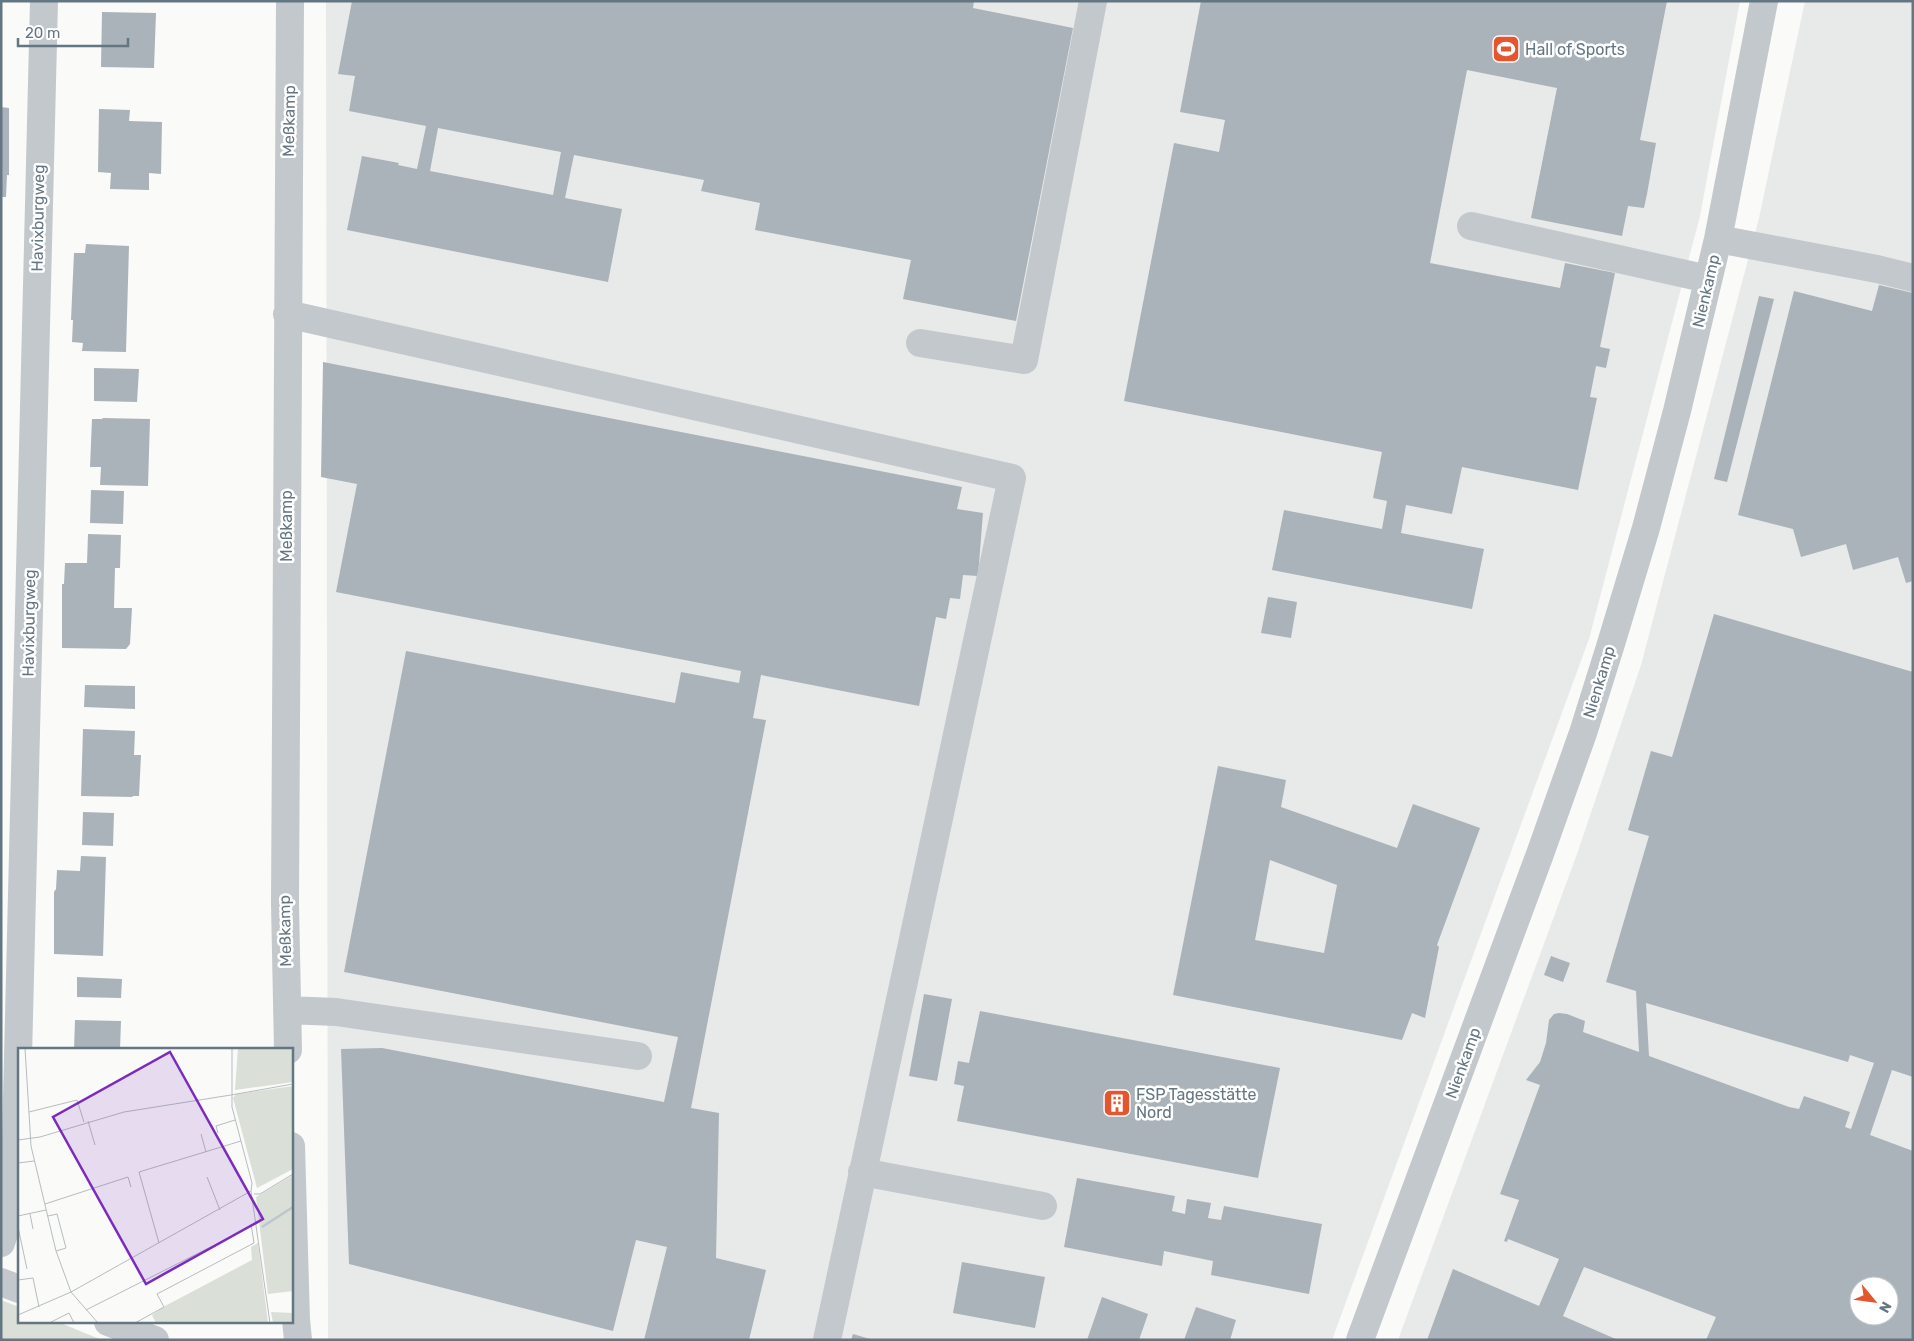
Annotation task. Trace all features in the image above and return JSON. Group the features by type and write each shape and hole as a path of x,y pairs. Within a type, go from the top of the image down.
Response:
{"street":[{"name":"Havixburgweg","path":"18,1048 44,1"},
{"name":"Meßkamp","path":"288,1048 284,904 290,1"},
{"path":"920,343 1024,360 1093,1"},
{"name":"Nienkamp","path":"1360,1340 1583,733 1646,528 1677,411 1718,239 1764,1"},
{"path":"1471,226 1708,279"},
{"path":"1718,239 1877,269 1913,278"},
{"path":"287,314 1012,478 826,1340"},
{"path":"287,1010 336,1012 638,1056"},
{"name":"Havixburgweg","path":"1,1244 15,1179 18,1057"},
{"path":"862,1172 1043,1206"},
{"path":"292,1181 298,1340"},
{"path":"1,1282 18,1289"},
{"path":"113,1324 155,1340"}],"shaded area":[{"path":"326,1 1740,1 1700,216 1589,639 1332,1340 328,1340"},
{"path":"1805,1 1913,1 1913,1340 1398,1340 1577,854 1641,665 1759,218"},
{"path":"1,1300 18,1307 18,1324 63,1324 102,1340 1,1340"}],"building":[{"path":"352,1 974,1 973,8 1073,28 1016,321 903,299 911,260 755,230 760,203 701,191 704,180 574,155 565,198 622,209 608,282 347,230 362,156 399,163 398,165 417,169 426,126 349,111 355,76 338,74","holes":["438,128 561,152 553,195 430,171"]},
{"path":"1201,1 1667,1 1640,140 1656,143 1647,194 1644,208 1628,206 1622,236 1531,218 1557,88 1467,70 1430,263 1560,288 1565,263 1615,273 1600,347 1610,349 1606,368 1596,366 1590,397 1597,398 1578,490 1462,467 1452,514 1406,505 1401,533 1484,549 1472,609 1272,570 1284,510 1382,529 1387,501 1373,498 1382,452 1124,401 1174,143 1219,152 1225,120 1180,112"},
{"path":"102,12 156,13 154,68 101,67"},
{"path":"1,107 9,108 9,175 7,175 6,197 1,197"},
{"path":"99,109 130,110 129,121 162,122 161,174 149,173 149,190 110,189 111,173 98,172"},
{"path":"86,244 129,246 126,352 82,351 83,343 72,342 74,253 85,253"},
{"path":"1879,285 1913,293 1913,581 1906,583 1898,557 1853,570 1846,544 1801,557 1793,529 1738,515 1794,291 1872,311"},
{"path":"1759,296 1774,299 1727,482 1714,479"},
{"path":"323,362 962,487 957,509 983,513 978,576 963,575 960,599 950,598 946,619 936,617 919,706 761,675 753,718 766,720 691,1108 719,1113 716,1258 766,1270 749,1340 644,1340 667,1247 636,1240 613,1331 349,1264 341,1049 382,1048 664,1102 678,1037 344,972 406,651 675,703 681,672 739,683 741,671 336,592 357,484 321,477"},
{"path":"94,368 139,369 137,402 94,401"},
{"path":"92,419 150,419 148,486 100,485 101,467 90,467"},
{"path":"91,490 124,491 123,524 90,523"},
{"path":"88,534 121,535 120,568 115,568 114,608 132,608 130,644 126,649 62,648 62,584 64,584 65,563 87,563"},
{"path":"1268,597 1297,602 1291,638 1261,633"},
{"path":"1714,614 1913,672 1913,1077 1892,1070 1870,1135 1913,1151 1913,1340 1706,1340 1716,1317 1584,1267 1563,1316 1618,1340 1427,1340 1453,1269 1539,1306 1559,1259 1508,1239 1507,1242 1504,1241 1519,1200 1500,1194 1540,1085 1526,1080 1540,1062 1546,1043 1549,1020 1554,1014 1567,1014 1585,1021 1583,1032 1639,1052 1636,991 1606,982 1649,836 1628,830 1651,751 1672,757","holes":["1646,1003 1848,1062 1850,1055 1874,1063 1851,1129 1845,1127 1850,1112 1804,1096 1799,1109 1789,1107 1649,1056"]},
{"path":"85,685 135,686 135,709 84,707"},
{"path":"83,729 135,731 134,755 141,755 139,796 81,796"},
{"path":"1218,766 1286,780 1281,807 1397,848 1413,804 1480,828 1437,945 1439,947 1425,1018 1412,1013 1402,1040 1173,995","holes":["1270,860 1337,885 1324,953 1255,940"]},
{"path":"83,812 114,813 113,846 82,845"},
{"path":"81,856 106,857 103,956 54,954 54,892 56,889 57,870 80,871"},
{"path":"1551,956 1570,963 1563,982 1544,975"},
{"path":"77,977 122,979 121,998 77,997"},
{"path":"924,994 952,999 937,1081 909,1076"},
{"name":"FSP Tagesstätte Nord","path":"980,1011 1280,1068 1258,1178 957,1121 964,1086 954,1084 958,1061 969,1063"},
{"path":"75,1020 121,1021 120,1048 74,1048"},
{"path":"1077,1178 1175,1196 1172,1211 1185,1214 1187,1199 1211,1203 1208,1218 1221,1220 1224,1206 1322,1224 1309,1294 1211,1275 1213,1261 1164,1251 1162,1266 1064,1247"},
{"path":"962,1262 1045,1277 1035,1328 953,1313"},
{"path":"1102,1297 1148,1314 1139,1340 1087,1340"},
{"path":"1196,1307 1236,1320 1230,1340 1184,1340"},
{"path":"853,1334 870,1339 870,1340 851,1340"}],"place":[{"name":"Hall of Sports","path":"1506,49"},
{"name":"FSP Tagesstätte Nord","path":"1117,1103"}]}
